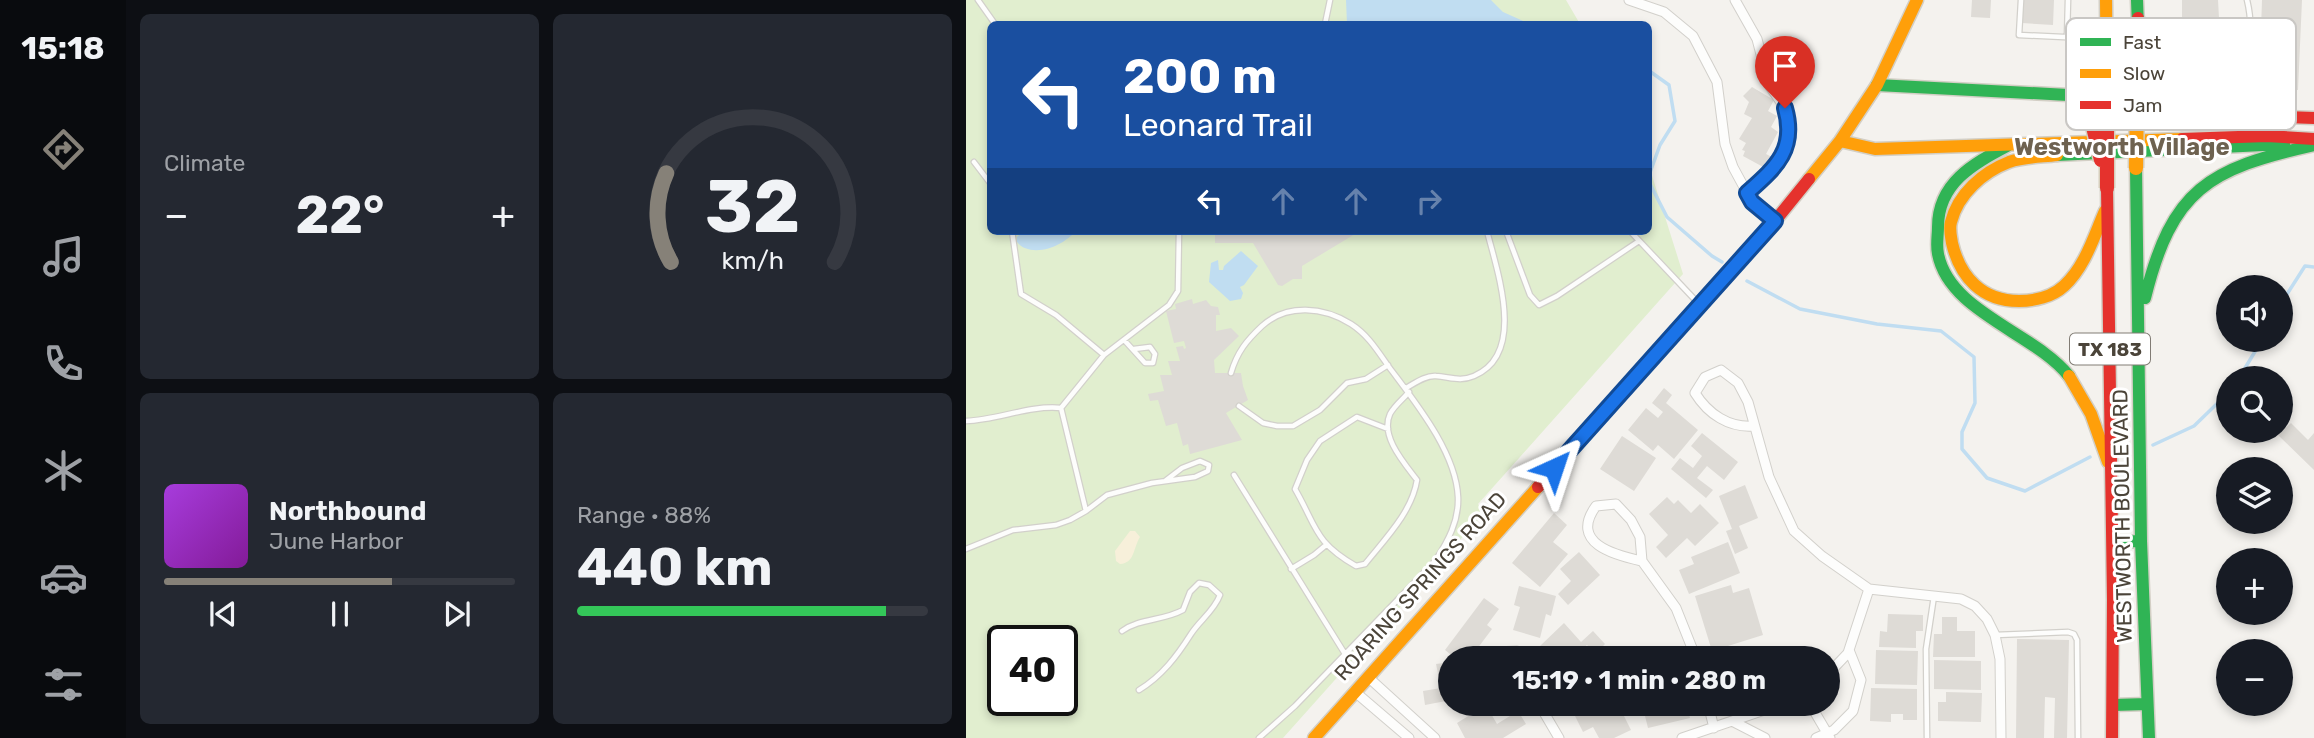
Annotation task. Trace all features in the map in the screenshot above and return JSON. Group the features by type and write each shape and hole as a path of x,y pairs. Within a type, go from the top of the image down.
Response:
{"main road":[{"name":"ROARING SPRINGS ROAD","path":"1314,738 1775,221 1840,141 1877,85 1917,0"},
{"name":"WESTWORTH BOULEVARD","path":"2106,0 2106,18"},
{"name":"WESTWORTH BOULEVARD","path":"2137,0 2138,18"},
{"path":"1877,85 2066,94"},
{"path":"2296,117 2314,118"},
{"path":"2093,130 2106,188"},
{"name":"WESTWORTH BOULEVARD","path":"2107,130 2113,541 2112,738"},
{"name":"WESTWORTH BOULEVARD","path":"2136,130 2141,541 2149,738"},
{"path":"1840,141 1875,149 2267,136 2314,142"},
{"path":"2107,206 2084,258 2065,285 2035,300 2001,300 1985,295 1971,285 1954,256 1950,224 1962,197 1984,174 2012,161 2057,155 2314,142"},
{"path":"2139,330 2149,278 2161,242 2174,216 2199,188 2227,171 2270,154 2314,142"},
{"path":"2007,146 1977,162 1948,187 1937,221 1939,258 1948,278 1963,295 1999,322 2043,349 2064,369 2078,387 2092,414 2112,474"},
{"path":"2113,541 2141,541"},
{"path":"2113,705 2147,704"}],"street":[{"path":"1629,0 1647,3 1664,12 1693,36 1717,82 1724,144 1752,202 1775,221"},
{"path":"1735,0 1757,39 1769,85 1785,108 1788,120 1784,152 1772,171 1747,193"},
{"path":"1754,426 1739,427 1704,407 1695,393 1704,377 1721,370 1738,383 1748,402 1769,477 1794,531 1822,556 1870,589 1961,599 1975,606 1987,619 1995,635 2000,659 2001,738"},
{"path":"1642,561 1600,548 1589,533 1589,516 1597,506 1616,504 1631,520 1640,537 1642,561 1676,608 1691,646"},
{"path":"1840,660 1849,649 1870,589"},
{"path":"1816,738 1829,736 1853,711 1861,680 1849,649"},
{"path":"1368,677 1435,738"},
{"path":"1354,691 1409,738"},
{"path":"1546,716 1559,738"},
{"path":"1682,738 1709,732 1749,716"},
{"path":"1817,716 1829,736"},
{"path":"1732,722 1765,738"}],"lane":[{"path":"978,0 993,21"},
{"path":"1326,21 1330,0"},
{"path":"2021,0 2019,35 2066,37"},
{"path":"2068,0 2068,18"},
{"path":"2247,0 2252,18"},
{"path":"974,162 987,179"},
{"path":"1013,235 1021,294 1056,315 1104,355"},
{"path":"1061,408 1104,355 1169,305 1178,290 1179,235"},
{"path":"1388,429 1357,417 1320,441 1307,460 1295,489 1326,545 1335,554 1356,566 1365,564 1409,508 1417,480 1396,451 1388,429 1390,415 1407,390 1435,376 1459,380 1475,376 1494,360 1504,328 1505,310 1489,235"},
{"path":"1508,235 1530,295 1539,305 1557,296 1639,241"},
{"path":"1634,235 1700,304"},
{"path":"1231,373 1242,345 1270,318 1297,309 1334,314 1370,338 1407,390 1445,453 1455,478 1458,497 1456,519 1449,538 1435,561 1295,706 1259,738"},
{"path":"1125,341 1145,363 1153,363 1155,354 1150,347 1134,349"},
{"path":"1239,406 1263,423 1293,426 1320,410 1347,383 1366,379 1388,365"},
{"path":"966,421 1051,407 1061,408"},
{"path":"1061,408 1086,511"},
{"path":"966,549 1013,530 1056,525 1086,511 1107,495 1195,477 1208,471 1209,465 1200,461 1182,468 1166,481"},
{"path":"1234,475 1345,654"},
{"path":"1291,569 1326,545"},
{"path":"1122,631 1138,622 1172,616 1183,610 1190,592 1199,583 1209,585 1220,595 1216,606 1191,634 1173,660 1139,690"},
{"path":"1927,738 1926,649 1934,595"},
{"path":"1995,635 2068,632 2074,635 2077,640 2078,738"}],"green space":[{"path":"966,0 1566,0 1578,21 987,21 987,235 1652,235 1652,176 1683,274 1478,504 1485,512 1283,738 966,738"}],"sand":[{"path":"1130,531 1135,531 1140,537 1131,558 1120,564 1116,561 1115,551"}],"water":[{"path":"1346,0 1491,0 1503,12 1523,21 1347,21"},
{"path":"1073,235 1062,243 1043,250 1031,250 1021,246 1017,237"},
{"path":"1241,251 1258,266 1240,287 1243,293 1241,299 1230,301 1209,282 1211,263 1218,260 1219,270 1223,270"}],"building":[{"path":"1972,0 1991,0 1990,18 1971,17"},
{"path":"2023,0 2054,0 2053,25 2022,23"},
{"path":"2182,0 2218,0 2219,18 2182,18"},
{"path":"2262,0 2302,0 2298,90 2296,18 2261,18"},
{"path":"1752,87 1774,100 1768,111 1777,116 1771,127 1778,132 1766,154 1772,157 1765,168 1743,156 1745,151 1742,150 1746,143 1739,139 1752,118 1744,114 1749,102 1743,96"},
{"path":"1215,235 1353,235 1302,266 1302,279 1293,279 1282,286 1278,285 1253,243 1215,243"},
{"path":"1192,299 1193,304 1206,300 1211,306 1218,307 1220,315 1216,315 1216,331 1231,328 1239,336 1214,360 1215,373 1241,373 1248,400 1226,413 1242,440 1190,454 1188,444 1183,446 1177,423 1166,426 1158,400 1150,401 1148,394 1164,391 1160,375 1172,375 1168,361 1180,361 1176,347 1186,348 1184,341 1174,343 1166,311 1176,309 1175,304"},
{"path":"1664,388 1672,395 1666,403 1698,430 1674,459 1658,445 1653,451 1628,430 1646,408 1658,418 1663,412 1652,403"},
{"path":"2293,425 2308,440 2314,433 2314,470 2286,443 2293,443"},
{"path":"1702,433 1738,462 1724,480 1707,466 1697,478 1713,490 1706,498 1671,469 1680,458 1693,468 1702,456 1691,446"},
{"path":"1622,436 1656,458 1634,491 1600,469"},
{"path":"1745,485 1758,518 1739,526 1748,548 1735,554 1726,531 1732,529 1719,496"},
{"path":"1667,497 1674,504 1678,500 1691,513 1700,504 1719,523 1695,546 1687,538 1666,558 1656,547 1668,535 1649,514"},
{"path":"1554,513 1567,525 1553,542 1568,554 1540,587 1512,563"},
{"path":"1728,542 1740,573 1689,594 1679,570 1694,564 1691,557"},
{"path":"1579,552 1600,575 1568,605 1558,594 1571,581 1560,569"},
{"path":"1731,585 1733,593 1749,588 1763,635 1728,646 1710,646 1695,596"},
{"path":"1519,586 1556,596 1551,616 1546,614 1540,638 1513,630 1520,607 1514,605"},
{"path":"1484,598 1499,609 1487,625 1492,629 1479,646 1448,646"},
{"path":"1888,614 1923,615 1923,631 1916,631 1916,648 1879,647 1880,631 1887,632"},
{"path":"1942,617 1957,617 1957,631 1975,631 1975,657 1933,657 1934,634 1942,634"},
{"path":"1564,623 1581,642 1593,631 1605,644 1603,646 1540,646"},
{"path":"2017,639 2069,640 2067,738 2054,738 2055,698 2045,697 2044,738 2016,738"},
{"path":"1876,650 1918,651 1917,685 1875,684"},
{"path":"1934,660 1981,661 1981,690 1934,689"},
{"path":"1438,688 1438,702 1425,705 1423,691"},
{"path":"1871,688 1917,689 1917,720 1903,720 1903,714 1891,714 1891,722 1870,721"},
{"path":"1946,692 1982,693 1981,722 1938,721 1938,702 1946,702"},
{"path":"1468,716 1492,716 1497,724 1510,716 1521,716 1526,724 1503,738 1465,738 1457,723"},
{"path":"1575,716 1624,716 1631,730 1614,738 1599,738 1593,727 1583,732"},
{"path":"1645,716 1690,718 1648,728"}],"waterway":[{"path":"1652,73 1669,85 1675,121 1660,145 1652,167"},
{"path":"1652,188 1667,217 1722,262"},
{"path":"2293,285 2305,266 2314,267"},
{"path":"1747,281 1800,309 1877,324 1941,331 1974,357 1975,403 1962,432 1962,449 1987,478 2025,491 2090,457"},
{"path":"2246,366 2255,352"},
{"path":"2153,445 2194,426 2216,405"}],"traffic: fast":[{"path":"2137,0 2138,18"},
{"path":"1877,85 2066,95"},
{"path":"2057,155 2284,144"},
{"path":"2145,298 2168,231 2182,208 2200,190 2221,175 2247,164 2314,145"},
{"path":"2007,146 1970,168 1951,187 1940,212 1938,254 1945,274 1975,307 2036,347 2069,376"},
{"path":"2136,168 2141,541 2149,738"},
{"path":"2113,542 2141,541"},
{"path":"2113,705 2147,704"}],"traffic: slow":[{"path":"1809,179 1840,141 1877,85 1917,0"},
{"path":"2106,0 2106,18"},
{"path":"2136,130 2136,168"},
{"path":"1840,141 1875,149 2182,139"},
{"path":"2057,155 2027,158 1999,166 1973,185 1959,202 1950,230 1956,255 1967,276 1984,292 2006,300 2031,300 2054,293 2078,270 2105,211"},
{"path":"2069,376 2091,414 2108,462"},
{"path":"1314,738 1538,487"}],"traffic: jam":[{"path":"2296,117 2314,118"},
{"path":"2094,130 2101,160"},
{"path":"2107,130 2107,188"},
{"path":"2182,139 2267,136 2314,139"},
{"path":"1538,487 1775,221 1809,179"},
{"path":"2107,188 2113,600 2112,738"}],"district":[{"name":"Westworth Village","path":"2122,147"}],"route":[{"path":"1554,468 1775,221 1752,202 1747,193 1772,171 1784,152 1788,134 1785,108"}]}
